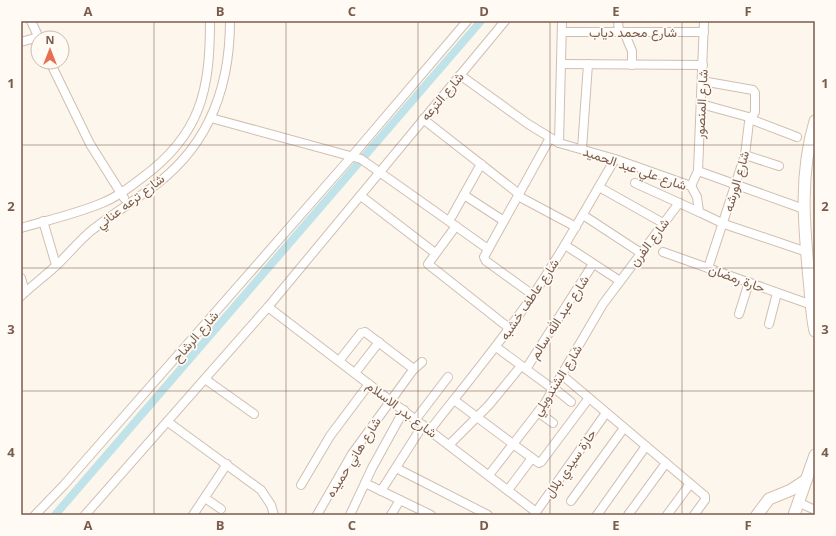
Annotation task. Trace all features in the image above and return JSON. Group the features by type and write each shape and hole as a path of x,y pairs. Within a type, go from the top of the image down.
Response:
{"main road":[{"path":"815,121 805,165 804,209 806,252 815,331"},
{"path":"794,515 800,503 815,455"},
{"path":"757,515 769,499 791,490 806,480"}],"street":[{"name":"شارع ترعه عناني","path":"21,228 102,203 121,194 161,164 185,136 201,104 209,68 210,21"},
{"name":"شارع ترعه عناني","path":"23,294 91,231 127,203 148,191 196,144 211,118 226,71 230,43 230,21"},
{"path":"357,157 467,21"},
{"name":"شارع الترعه","path":"381,172 505,21"},
{"path":"559,143 562,21"},
{"path":"618,21 632,51 632,65"},
{"name":"شارع المنصور","path":"691,186 698,171 704,21"},
{"name":"شارع محمد دياب","path":"562,32 704,32"},
{"path":"561,64 703,65"},
{"path":"582,150 588,64"},
{"path":"54,70 90,144 127,203"},
{"name":"شارع علي عبد الحميد","path":"460,75 528,124 559,143 615,159 691,186 697,197 699,212"},
{"name":"شارع الورشه","path":"702,81 753,90 755,93 755,112 751,118 746,155 708,268"},
{"path":"701,104 751,118 797,137"},
{"path":"211,118 357,157 381,172 488,249"},
{"path":"423,119 519,195 576,227"},
{"path":"534,295 485,260 484,257 550,138"},
{"path":"746,155 779,166"},
{"name":"شارع الرشاح","path":"35,515 64,485 357,157"},
{"name":"شارع عاطف خشبه","path":"381,491 426,427 454,400 496,347 534,295 566,245 615,159"},
{"path":"452,216 481,164"},
{"path":"698,171 804,209"},
{"path":"85,515 268,307 381,172"},
{"path":"634,183 724,224 806,252"},
{"path":"599,187 663,223"},
{"path":"464,195 504,221"},
{"path":"361,196 435,254"},
{"name":"شارع الفرن","path":"620,281 679,203"},
{"path":"583,215 641,253"},
{"path":"42,221 56,265"},
{"path":"456,226 428,264 509,328"},
{"path":"566,245 620,281"},
{"name":"حارة رمضان","path":"663,252 812,305"},
{"name":"شارع عبد الله سالم","path":"449,445 489,406 524,367 593,264"},
{"path":"21,278 23,294"},
{"name":"شارع الشندويلي","path":"489,475 538,412 562,376 596,316 620,281"},
{"path":"739,314 749,282"},
{"path":"769,324 777,293"},
{"name":"شارع بدر الاسلام","path":"268,307 489,475 535,513"},
{"path":"338,361 363,332 367,333 411,366 413,370"},
{"path":"355,373 379,342"},
{"path":"496,347 571,402"},
{"name":"شارع هاني حميده","path":"316,515 352,454 390,400 413,370 422,362"},
{"path":"562,376 705,497 705,500 694,515"},
{"path":"416,419 448,377"},
{"path":"205,379 254,414"},
{"path":"301,485 330,436 369,384"},
{"path":"454,400 539,463 589,398"},
{"path":"350,515 404,410"},
{"path":"538,412 553,423"},
{"name":"حارة سيدي بلال","path":"535,513 606,413"},
{"path":"168,422 228,464 261,490 271,505 274,515"},
{"path":"570,501 624,428"},
{"path":"597,515 646,446"},
{"path":"508,490 532,458"},
{"path":"628,515 666,463"},
{"path":"193,515 228,464"},
{"path":"396,468 488,515"},
{"path":"365,484 431,515"},
{"path":"668,515 690,484"},
{"path":"204,498 221,510"},
{"path":"391,515 400,500"},
{"path":"800,503 815,510"}],"waterway":[{"path":"55,515 481,21"}]}
